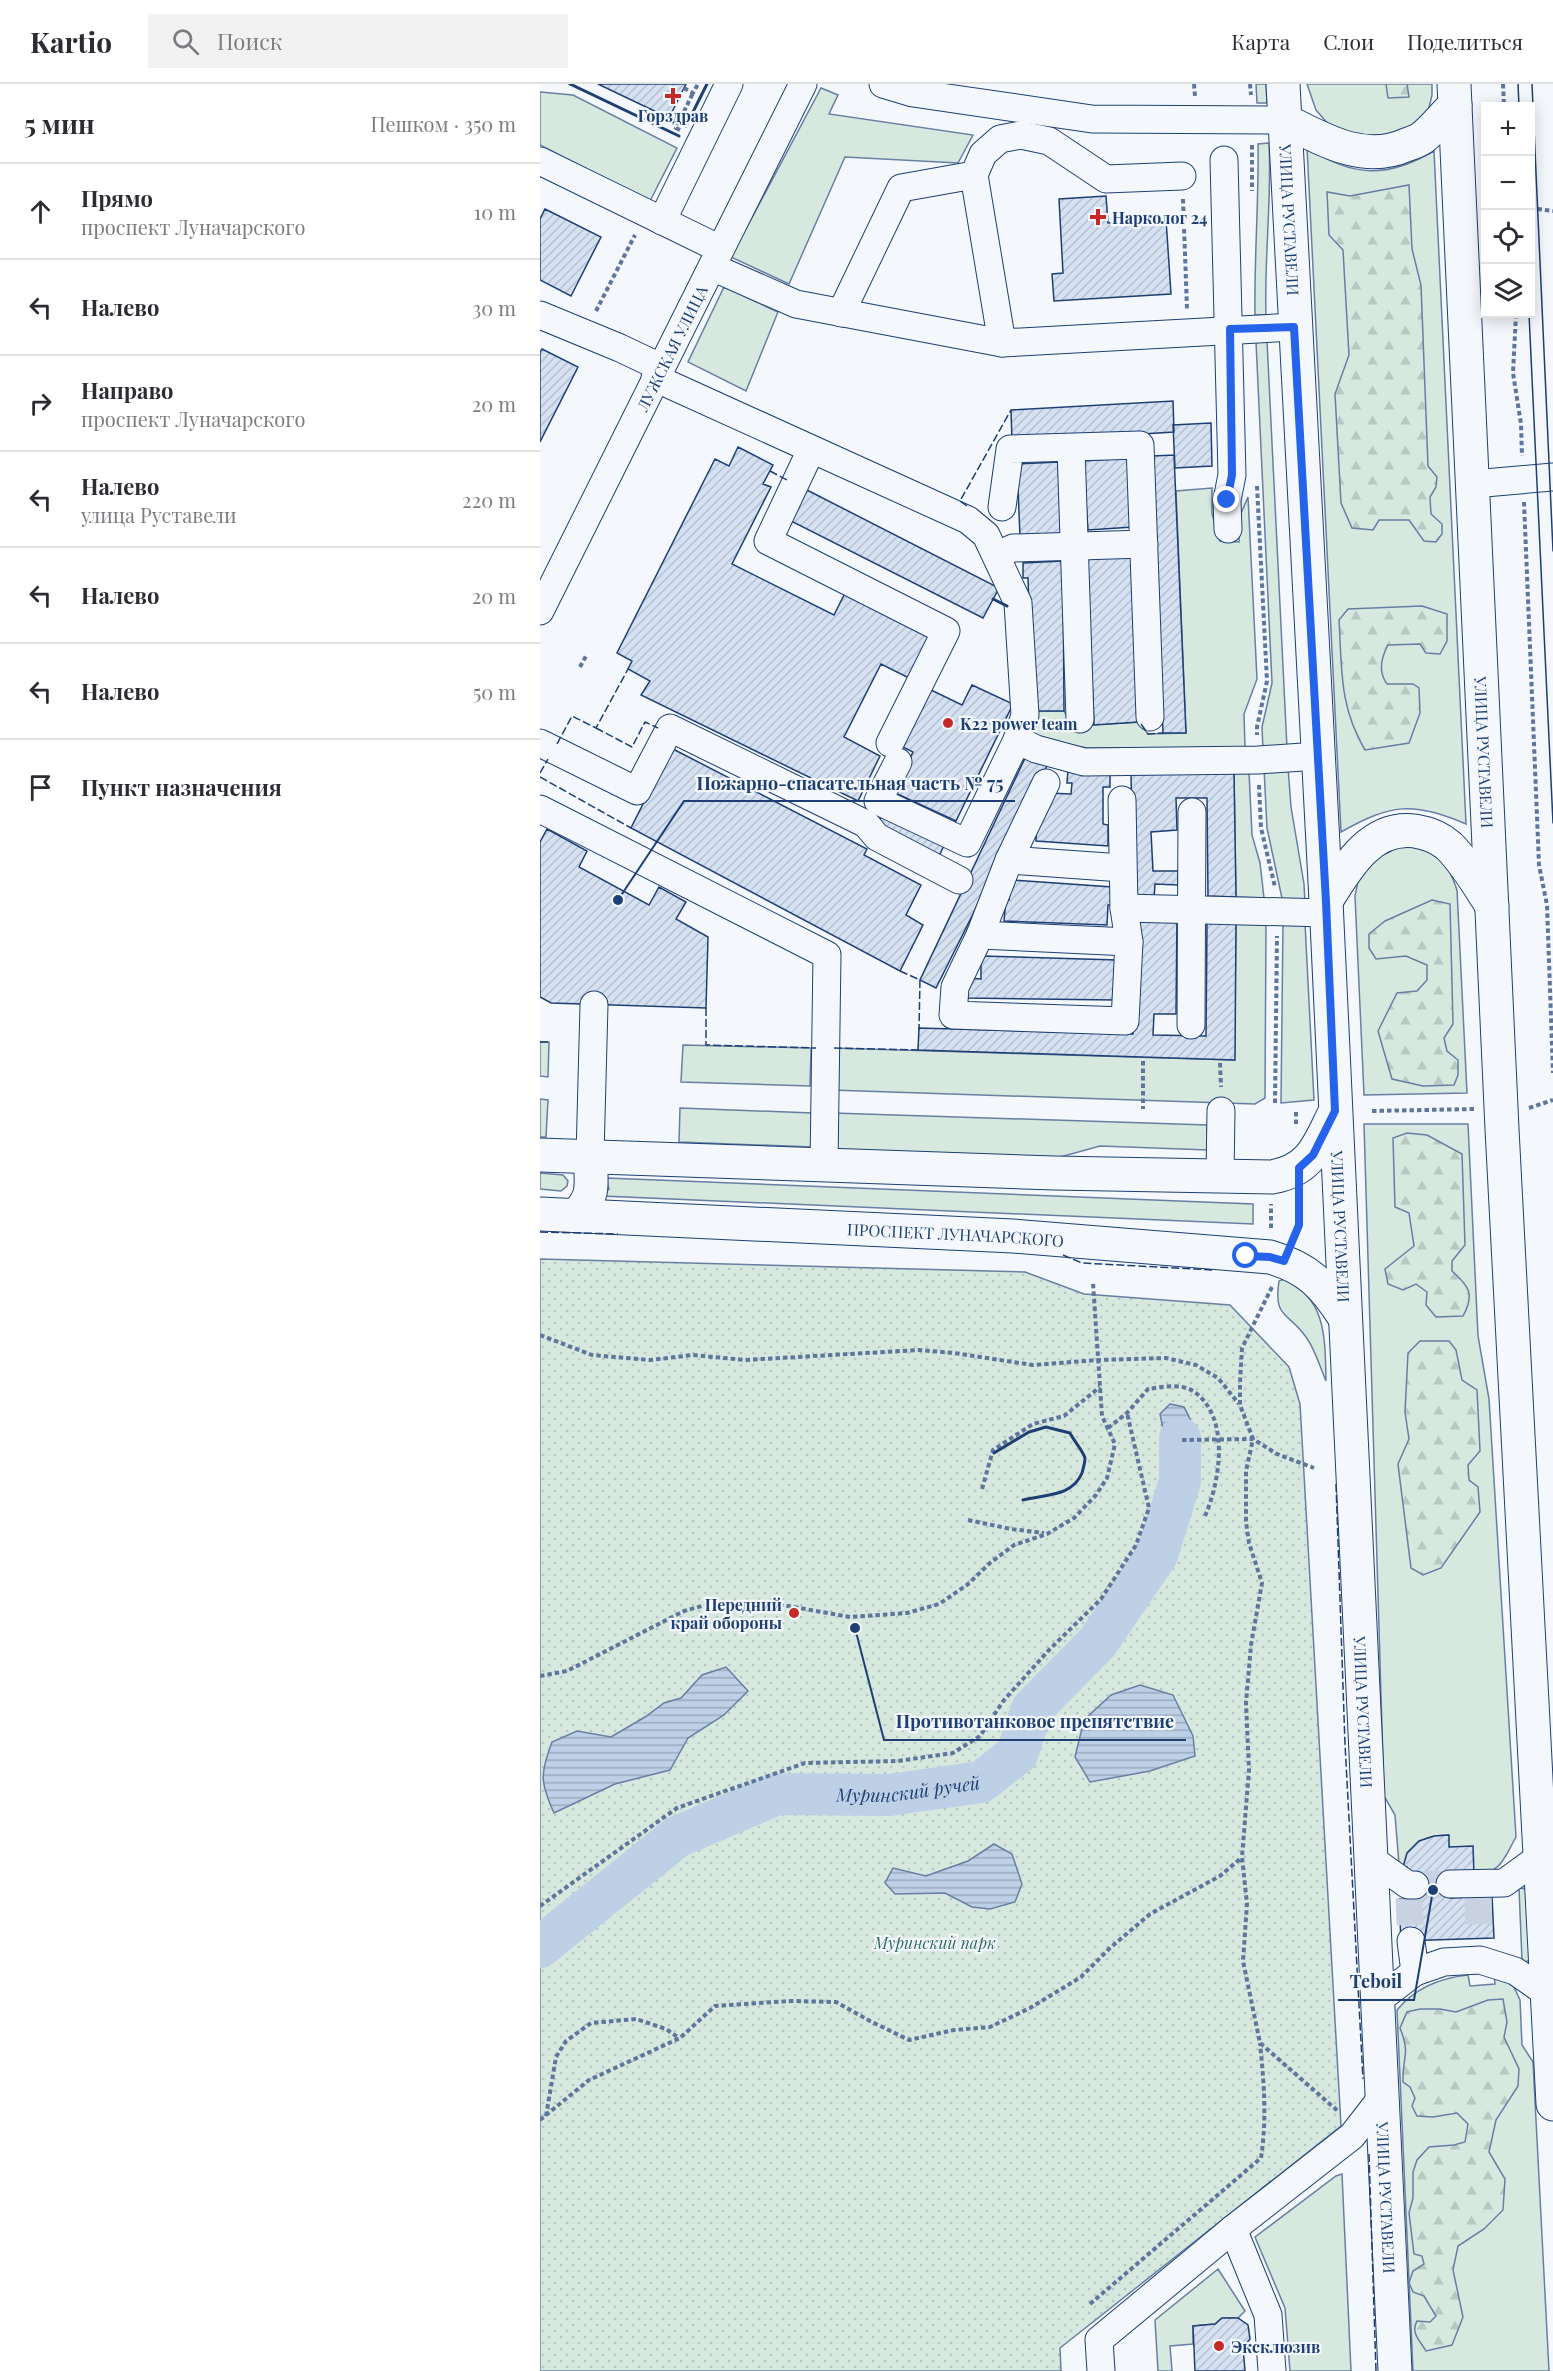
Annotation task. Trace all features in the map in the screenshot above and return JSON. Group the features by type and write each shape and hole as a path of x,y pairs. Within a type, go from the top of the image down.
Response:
{"main road":[{"name":"УЛИЦА РУСТАВЕЛИ","path":"1283,84 1294,327 1327,907 1395,2371"},
{"name":"УЛИЦА РУСТАВЕЛИ","path":"1455,94 1492,906 1553,2104"},
{"path":"1284,120 1350,150 1396,150 1422,138 1455,94"},
{"path":"1327,907 1347,868 1360,851 1382,836 1404,830 1426,833 1446,844 1461,860 1492,906"},
{"path":"540,1155 1043,1172 1272,1177 1287,1174 1299,1168 1313,1155 1335,1111"},
{"path":"576,1215 586,1206 591,1191 590,1156"},
{"name":"ПРОСПЕКТ ЛУНАЧАРСКОГО","path":"540,1214 1013,1236 1270,1257 1307,1272 1329,1292 1345,1318"}],"street":[{"path":"654,217 729,84"},
{"name":"ЛУЖСКАЯ УЛИЦА","path":"540,611 803,84"},
{"path":"883,84 913,93 1092,119 1284,120"},
{"path":"1002,343 975,175 983,154 1000,139 1022,135 1049,141 1106,179 1182,176"},
{"path":"1224,160 1232,475 1227,500 1228,529"},
{"path":"540,161 654,217 716,258 796,304 1002,343 1188,331 1294,327"},
{"path":"842,313 901,188 975,175"},
{"path":"540,315 585,333 658,373 811,450 968,520 986,535 1018,603 1025,715 1017,740 968,843 878,801 894,752 946,631 768,541 811,450"},
{"path":"1002,507 1010,449 1140,445 1150,717"},
{"path":"1071,448 1080,719"},
{"path":"1473,484 1553,477"},
{"path":"997,555 1013,548 1144,544"},
{"path":"540,743 637,791 670,728 866,824 878,837 959,880"},
{"path":"1017,740 1036,749 1084,762 1258,760 1318,756"},
{"path":"1046,783 1009,860 980,935 955,987 953,1015 1125,1021 1129,942 1122,868 1122,800"},
{"path":"540,809 827,955 824,1164"},
{"path":"1191,1025 1192,812"},
{"path":"1009,860 1122,868"},
{"path":"1124,908 1278,912 1327,907"},
{"path":"980,935 1129,942"},
{"path":"590,1156 594,1005"},
{"path":"1220,1176 1221,1111"},
{"path":"1450,1884 1478,1890 1504,1883 1541,1856"},
{"path":"1370,1858 1411,1889"},
{"path":"1411,1941 1415,1972"},
{"path":"1377,2001 1415,1972 1480,1949 1548,1994"},
{"path":"1101,2371 1099,2340 1233,2229 1352,2136 1383,2097"},
{"path":"1233,2229 1268,2315 1272,2371"}],"path":[{"path":"676,128 698,84"},
{"path":"1250,84 1252,200"},
{"path":"1503,84 1504,102"},
{"path":"684,88 693,93"},
{"path":"1182,176 1188,331"},
{"path":"1535,209 1553,211"},
{"path":"585,333 654,217"},
{"path":"1516,318 1513,373 1521,424 1539,865 1547,905 1553,1073"},
{"path":"1257,481 1267,681 1257,727 1261,828 1275,883 1278,912 1275,1103"},
{"path":"580,667 586,656"},
{"path":"1143,1061 1143,1109"},
{"path":"1529,1108 1553,1100"},
{"path":"1372,1111 1476,1109"},
{"path":"1240,1405 1242,1348 1299,1225 1296,1112"},
{"path":"1271,1203 1271,1228"},
{"path":"540,1676 567,1671 684,1611 709,1604 777,1604 850,1617 907,1613 939,1604 967,1585 990,1563 1014,1545 1047,1534 1074,1518 1096,1495 1107,1478 1115,1444 1102,1416 1094,1283"},
{"path":"540,1335 592,1355 650,1360 693,1355 745,1360 919,1350 1033,1365 1166,1358 1196,1365 1218,1378 1240,1405 1253,1439 1246,1471 1246,1522 1249,1543 1262,1583 1251,1645 1247,1691 1249,1770 1242,1857 1247,1904 1243,1961 1260,2043 1265,2090 1265,2133 1261,2158 1090,2304"},
{"path":"1108,1428 1127,1413 1148,1389 1171,1385 1193,1391 1216,1421 1218,1439 1215,1485 1205,1516"},
{"path":"982,1489 993,1450 1033,1424 1064,1416 1100,1387"},
{"path":"540,1906 677,1808 805,1763 898,1761 953,1753 980,1736 1019,1684 1101,1599 1137,1545 1149,1508 1127,1413"},
{"path":"1182,1440 1253,1439 1277,1454 1314,1467"},
{"path":"968,1520 1047,1534"},
{"path":"540,2120 589,2080 680,2038 715,2006 791,2001 836,2002 909,2040 954,2030 990,2026 1030,2008 1081,1977 1110,1948 1150,1914 1220,1876 1242,1857"},
{"path":"546,2116 556,2057 566,2041 591,2023 636,2019 666,2029 680,2038"},
{"path":"1260,2043 1343,2115"}],"green space":[{"path":"1256,84 1266,84 1267,103 1257,103"},
{"path":"1307,84 1432,84 1432,95 1429,108 1421,120 1393,136 1349,135 1329,125 1316,110"},
{"path":"1386,84 1407,84 1409,97 1388,98"},
{"path":"821,88 838,95 829,114 973,135 958,163 845,157 789,284 731,257"},
{"path":"540,92 573,95 677,148 650,201 540,145"},
{"path":"1269,143 1266,315 1255,315 1258,144"},
{"path":"1307,147 1339,164 1370,171 1401,166 1434,151 1466,824 1431,812 1402,809 1374,816 1341,832"},
{"path":"1409,185 1412,249 1421,285 1428,466 1437,477 1436,487 1430,497 1431,514 1442,524 1442,534 1436,542 1424,541 1409,520 1379,520 1373,530 1352,528 1341,503 1335,394 1349,355 1343,250 1329,235 1327,192 1350,196"},
{"path":"724,287 778,312 746,391 688,362"},
{"path":"1267,341 1287,748 1263,750 1262,727 1272,683 1256,342"},
{"path":"1212,488 1212,514 1220,541 1239,542 1239,518 1248,497 1257,679 1244,714 1245,748 1087,748 1032,738 1032,711 1064,711 1073,726 1139,722 1148,734 1186,733 1176,491"},
{"path":"1422,606 1447,614 1447,641 1440,654 1426,653 1420,644 1388,645 1382,665 1382,675 1387,684 1413,684 1419,688 1420,713 1409,743 1365,750 1350,718 1343,687 1339,620 1348,609"},
{"path":"1288,767 1291,807 1305,903 1283,903 1267,828 1264,768"},
{"path":"1234,772 1249,772 1252,835 1260,863 1264,898 1236,897"},
{"path":"1414,844 1446,866 1457,890 1467,1093 1364,1095 1355,896 1359,876 1382,849"},
{"path":"1432,900 1450,904 1453,1024 1444,1038 1447,1051 1458,1060 1458,1075 1454,1085 1423,1086 1392,1079 1378,1031 1397,993 1417,991 1427,980 1427,965 1406,956 1376,959 1369,948 1369,934 1385,921"},
{"path":"1236,923 1266,923 1265,1098 1255,1104 831,1090 832,1048 1234,1060"},
{"path":"1283,923 1305,923 1314,1100 1281,1103"},
{"path":"540,1042 549,1042 548,1077 540,1076"},
{"path":"683,1045 811,1048 810,1086 681,1082"},
{"path":"540,1099 548,1100 546,1137 540,1137"},
{"path":"680,1108 812,1113 812,1147 679,1142"},
{"path":"833,1113 1207,1125 1208,1150 1100,1146 1053,1159 832,1151"},
{"path":"1364,1124 1468,1124 1478,1336 1489,1399 1516,1837 1501,1864 1483,1874 1474,1875 1449,1847 1448,1835 1430,1837 1420,1842 1404,1867 1407,1867 1408,1878 1399,1864 1395,1815 1384,1796"},
{"path":"1407,1133 1427,1135 1462,1154 1465,1245 1452,1261 1452,1271 1463,1281 1468,1291 1469,1302 1463,1316 1436,1317 1426,1305 1427,1292 1416,1284 1403,1290 1388,1284 1385,1269 1414,1246 1409,1213 1395,1207 1393,1138"},
{"path":"540,1173 563,1175 568,1181 567,1186 561,1191 540,1189"},
{"path":"606,1178 1253,1204 1253,1224 603,1196 609,1189"},
{"name":"Муринский парк","path":"540,1259 1025,1272 1084,1294 1230,1305 1289,1367 1300,1404 1341,2126 1060,2348 1061,2371 540,2371"},
{"path":"1284,1279 1309,1297 1316,1309 1324,1336 1326,1381 1309,1342 1300,1329 1280,1309 1279,1281"},
{"path":"1420,1341 1449,1341 1456,1350 1462,1380 1477,1390 1480,1451 1468,1465 1469,1480 1478,1487 1480,1512 1441,1568 1423,1575 1411,1568 1398,1464 1409,1439 1405,1412 1408,1353"},
{"path":"1519,1888 1527,1889 1530,1959 1526,1962 1522,1961"},
{"path":"1494,1974 1513,1985 1520,2000 1522,2045 1533,2062 1549,2371 1413,2371 1397,2010 1404,2002 1429,1985 1468,1975 1470,1986 1495,1984"},
{"path":"1503,1999 1507,2022 1504,2037 1519,2069 1518,2086 1496,2120 1489,2152 1505,2179 1503,2210 1484,2229 1458,2246 1453,2270 1463,2317 1452,2345 1426,2351 1417,2337 1415,2325 1417,2321 1430,2322 1436,2316 1424,2296 1413,2292 1409,2283 1413,2271 1424,2264 1422,2256 1414,2254 1409,2213 1413,2198 1413,2172 1417,2160 1429,2147 1465,2142 1468,2124 1457,2113 1433,2117 1417,2116 1412,2106 1415,2098 1410,2087 1403,2082 1406,2051 1400,2028 1407,2012 1420,2009 1440,2009 1456,2012 1488,2000"},
{"path":"1342,2174 1351,2371 1290,2371 1285,2308 1255,2237 1336,2176"},
{"path":"1218,2269 1245,2311 1238,2318 1222,2318 1215,2324 1193,2326 1193,2344 1170,2346 1172,2371 1158,2371 1155,2320"}],"water":[{"path":"1170,1404 1184,1407 1194,1435 1193,1453 1180,1481 1167,1448 1160,1414"},
{"path":"726,1667 748,1691 724,1715 688,1738 670,1770 615,1784 554,1813 543,1778 545,1762 552,1742 577,1731 611,1737 664,1703 681,1698 702,1675"},
{"path":"1140,1685 1173,1695 1193,1736 1195,1756 1150,1771 1090,1782 1075,1757 1084,1720 1111,1695"},
{"path":"994,1844 1012,1854 1022,1884 1015,1902 990,1909 972,1907 945,1893 895,1894 885,1883 893,1868 926,1876 968,1861"}],"building":[{"path":"598,84 686,84 669,118"},
{"path":"1106,196 1108,223 1166,219 1171,294 1054,301 1052,274 1063,273 1059,199"},
{"path":"545,209 601,237 571,296 540,280 540,219"},
{"path":"542,349 578,367 540,442 540,352"},
{"path":"1173,401 1174,432 1012,442 1011,410"},
{"path":"1211,423 1212,466 1175,468 1173,425"},
{"path":"738,447 773,465 763,484 771,487 732,564 834,615 846,591 933,635 911,679 881,664 844,737 880,756 858,801 641,695 650,681 628,669 632,661 617,653 715,459 729,466"},
{"path":"1174,455 1186,733 1163,733 1153,456"},
{"path":"1129,458 1133,527 1088,530 1083,461"},
{"path":"1058,462 1061,535 1020,537 1017,464"},
{"path":"803,488 999,588 983,618 787,519"},
{"path":"1131,553 1139,722 1094,725 1087,556"},
{"path":"1063,561 1064,711 1032,711 1028,578 1023,578 1023,563"},
{"path":"972,685 1013,704 956,821 893,792 913,752 899,745 927,688 962,705"},
{"path":"671,748 867,849 864,855 921,885 906,915 923,925 900,971 631,828"},
{"path":"1026,756 1048,764 936,988 920,980"},
{"path":"1068,770 1110,771 1110,787 1103,787 1103,824 1108,825 1108,846 1036,841 1037,814 1047,793 1071,794 1072,783 1067,783"},
{"path":"1131,772 1234,772 1236,897 1208,896 1207,798 1176,798 1177,830 1151,832 1153,871 1178,871 1178,885 1155,884 1154,899 1133,899"},
{"path":"893,792 956,821 937,860 875,830"},
{"path":"547,829 587,851 579,867 649,905 659,887 686,902 676,919 708,937 706,1008 551,1003 540,997 540,842"},
{"path":"1012,880 1112,887 1107,925 1004,921 1006,900 1009,900"},
{"path":"1136,917 1177,917 1176,1014 1154,1014 1153,1035 1206,1036 1207,923 1236,923 1235,1060 918,1050 919,1028 1133,1034"},
{"path":"981,956 1117,960 1115,1000 966,998 968,978 981,979"},
{"path":"1449,1835 1449,1847 1473,1846 1474,1875 1449,1876 1450,1898 1492,1896 1494,1938 1401,1941 1399,1899 1416,1898 1415,1877 1408,1878 1407,1867 1403,1867 1407,1853 1419,1841 1434,1836"},
{"name":"Эксклюзив","path":"1222,2318 1238,2318 1248,2325 1250,2339 1243,2347 1245,2371 1195,2371 1193,2326 1215,2324"}],"waterway":[{"name":"Муринский ручей","path":"540,1947 677,1837 777,1794 889,1795 981,1782 1017,1754 1032,1709 1097,1643 1157,1555 1180,1481 1180,1438"}],"tunnel":[{"path":"1415,1885 1450,1884"},
{"path":"1478,1897 1479,1938"},
{"path":"1409,1898 1411,1941"}],"tram line":[{"path":"1518,84 1519,102"},
{"path":"1532,84 1553,551"},
{"path":"1529,318 1553,823"}],"fence":[{"path":"967,506 960,501 1011,410"},
{"path":"770,471 787,480"},
{"path":"557,744 572,716 596,728 628,669"},
{"path":"596,728 632,747 645,722 658,728"},
{"path":"1141,724 1148,734 1163,733"},
{"path":"540,773 548,759"},
{"path":"540,777 631,828"},
{"path":"900,971 920,980 919,1030"},
{"path":"706,1008 706,1045 816,1048"},
{"path":"540,1042 549,1042"},
{"path":"834,1048 918,1050 918,1048"},
{"path":"540,1232 618,1234"},
{"path":"1063,1255 1082,1263 1214,1270"},
{"path":"1336,1484 1345,1744 1363,2079"},
{"path":"1369,2154 1376,2371"}],"wall":[{"path":"570,84 679,136"},
{"path":"686,126 707,84"},
{"path":"993,599 1007,606"},
{"path":"994,1453 1029,1432 1046,1427 1070,1433 1082,1452 1085,1458 1082,1473 1072,1486 1065,1491 1023,1500"}],"place":[{"name":"Горздрав","path":"673,96"},
{"name":"Нарколог 24","path":"1098,217"},
{"name":"K22 power team","path":"948,723"},
{"name":"Пожарно-спасательная часть № 75","path":"618,900"},
{"name":"Передний край обороны","path":"794,1613"},
{"name":"Противотанковое препятствие","path":"855,1628"},
{"name":"Teboil","path":"1433,1890"},
{"name":"Эксклюзив","path":"1219,2346"}],"route":[{"path":"1227,500 1232,475 1230,329 1294,327 1326,902 1335,1111 1313,1155 1299,1168 1299,1225 1284,1261 1270,1257 1246,1256"}]}
